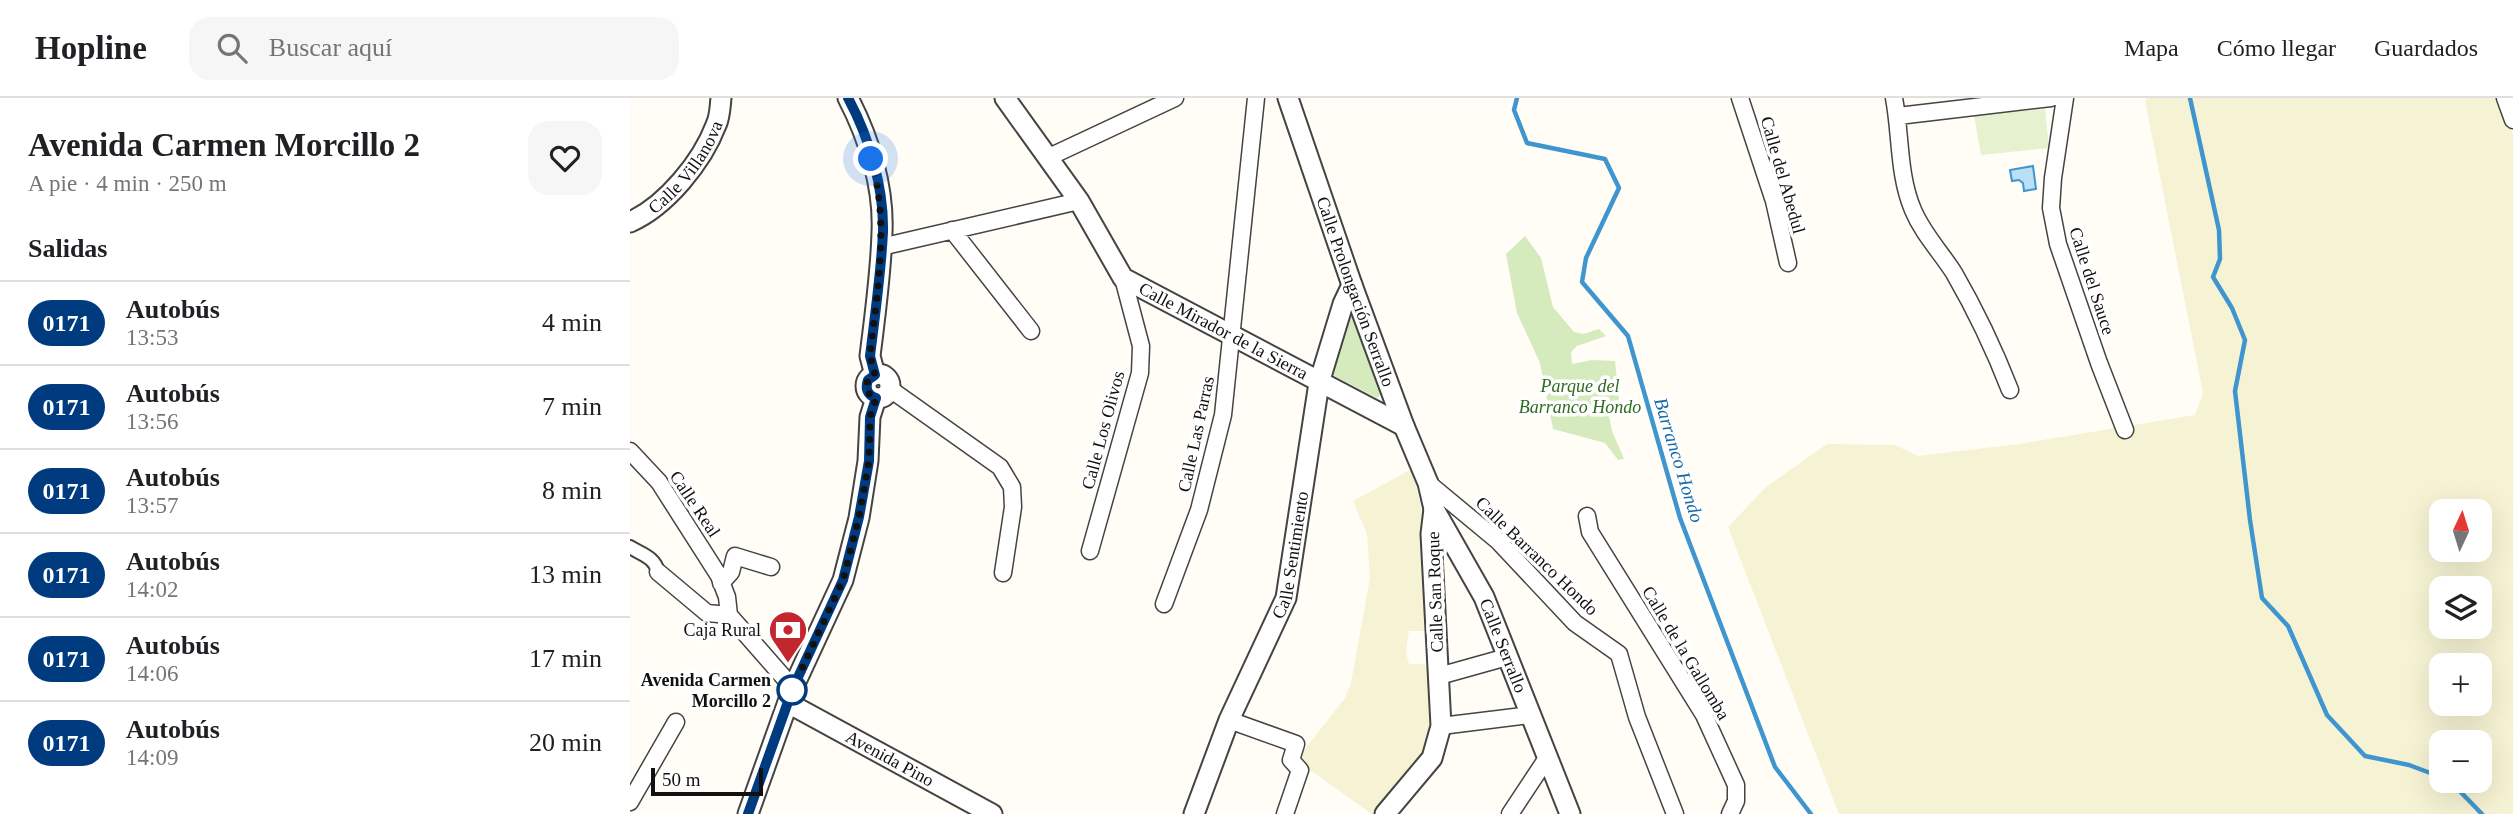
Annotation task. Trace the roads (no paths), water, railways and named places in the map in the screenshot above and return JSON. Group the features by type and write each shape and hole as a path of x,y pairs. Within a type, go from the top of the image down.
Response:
{"street":[{"name":"Calle Villanova","path":"630,222 647,213 681,183 707,145 718,122 721,98"},
{"path":"848,98 859,120 877,179 883,230 870,356 875,375 868,380 866,387 869,394 883,394 1000,467 1012,487 1013,507 1003,573"},
{"name":"Calle Mirador de la Sierra","path":"1005,98 1079,201 1123,278 1404,426"},
{"path":"1049,157 1175,98"},
{"name":"Calle Las Parras","path":"1164,604 1199,510 1223,415 1256,98"},
{"name":"Calle Prolongación Serrallo","path":"1288,98 1352,285 1428,483"},
{"name":"Calle del Abedul","path":"1740,98 1774,201 1788,263"},
{"path":"1894,98 1902,167 1912,207 1926,236 1952,270 1989,337 2010,390"},
{"path":"1898,116 2051,98"},
{"name":"Calle del Sauce","path":"2064,98 2053,178 2051,208 2055,232 2095,352 2125,430"},
{"path":"2505,98 2513,120"},
{"path":"881,247 1079,201"},
{"path":"952,230 1031,331"},
{"name":"Calle Los Olivos","path":"1090,551 1140,373 1141,346 1123,278"},
{"name":"Calle Sentimiento","path":"1194,814 1229,720 1286,598 1319,383 1343,304 1352,285"},
{"path":"748,814 790,695 843,580 859,517 869,461 870,417 883,394"},
{"name":"Calle Real","path":"630,451 674,502 721,583 729,615 790,695"},
{"name":"Calle Serrallo","path":"1428,483 1434,509 1484,597 1570,814"},
{"name":"Calle Barranco Hondo","path":"1428,483 1498,541 1575,623 1619,654 1637,717 1675,814"},
{"name":"Calle San Roque","path":"1385,814 1432,758 1441,726 1431,534 1434,509"},
{"name":"Calle de la Gallomba","path":"1587,516 1590,532 1704,715 1736,785 1736,801 1730,814"},
{"path":"630,547 639,550 656,564 658,572 707,613 729,615"},
{"path":"721,583 731,572 735,556 771,568"},
{"name":"Calle San Roque","path":"1438,676 1507,657"},
{"name":"Avenida Pino","path":"790,695 992,814"},
{"path":"1441,726 1530,715"},
{"path":"1229,720 1296,744 1291,760 1300,770 1285,814"},
{"path":"630,802 677,722"},
{"path":"1510,814 1547,758"}],"water":[{"path":"2033,166 2036,189 2024,191 2023,183 2019,180 2012,181 2010,170"}],"waterway":[{"name":"Barranco Hondo","path":"1517,98 1514,110 1527,143 1605,159 1619,188 1586,258 1582,282 1628,336 1680,518 1775,767 1811,814"},
{"path":"2190,98 2219,230 2220,259 2213,277 2232,308 2245,340 2235,391 2262,598 2288,626 2327,715 2365,756 2409,765 2429,772"},
{"path":"2462,793 2482,814"}],"place":[{"name":"Caja Rural","path":"788,664"},
{"name":"Avenida Carmen Morcillo 2","path":"792,690"}],"park label":[{"name":"Parque del Barranco Hondo","path":"1580,396"}]}
